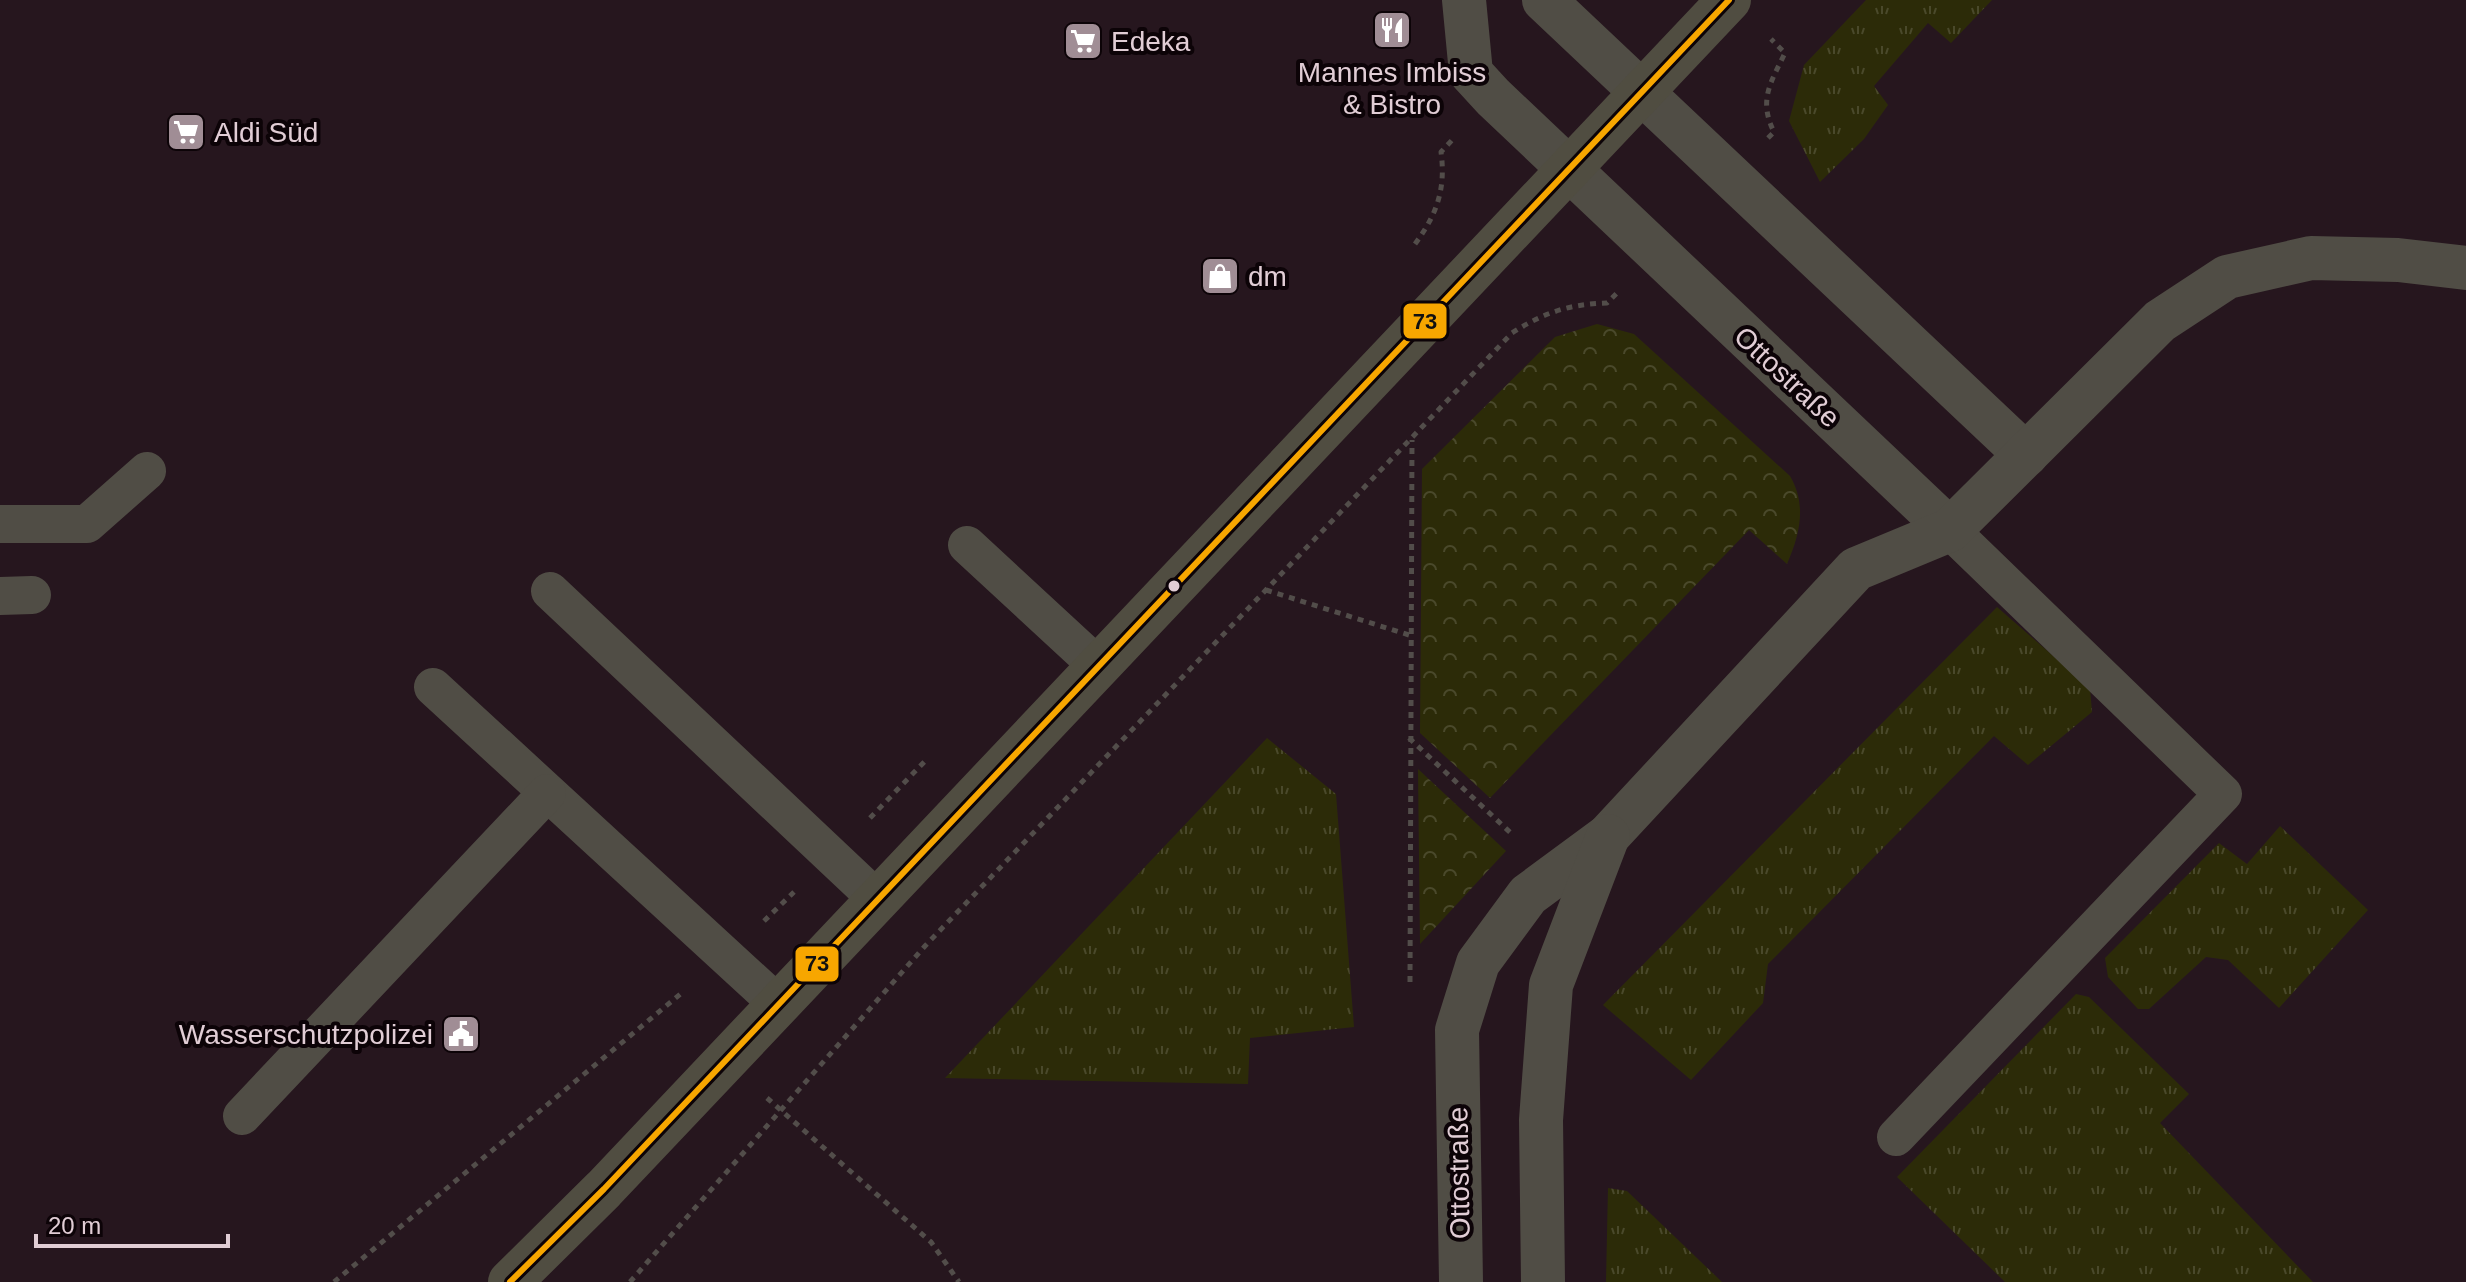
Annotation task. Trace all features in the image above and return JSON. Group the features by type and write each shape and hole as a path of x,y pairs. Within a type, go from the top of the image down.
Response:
{"main road":[{"path":"510,1282 779,1005 1729,0"}],"street":[{"name":"Ottostraße","path":"1464,0 1471,73 1567,171 1950,530"},
{"path":"1544,0 2026,455"},
{"name":"Ottostraße","path":"1461,1282 1457,1030 1478,963 1528,895 1608,836 1856,569 1950,530 2160,321 2227,277 2311,258 2398,260 2466,268"},
{"name":"Ottostraße","path":"1543,1282 1541,1120 1551,985 1608,836"}],"lane":[{"path":"0,524 87,524 147,471"},
{"path":"1896,1137 2223,794 1950,530"},
{"path":"967,545 1099,667"},
{"path":"550,591 878,900"},
{"path":"433,687 779,1005"},
{"path":"242,1116 547,793"}],"path":[{"path":"1774,132 1764,113 1769,85 1785,53"},
{"path":"1407,253 1440,204 1444,178 1441,152"},
{"path":"630,1282 925,946 1512,333 1542,314 1577,304 1607,303"},
{"path":"1410,996 1412,439"},
{"path":"1266,590 1409,635"},
{"path":"1409,738 1518,839"},
{"path":"334,1282 726,957 832,857 928,758"},
{"path":"1410,981 1420,970"},
{"path":"724,1062 931,1242 959,1282"}],"green space":[{"path":"1866,0 1992,0 1951,43 1928,23 1874,86 1888,105 1864,139 1820,182 1789,121 1804,65"},
{"path":"1597,324 1634,334 1790,476 1799,498 1798,531 1787,564 1749,530 1490,798 1420,733 1422,469 1555,337"},
{"path":"1997,607 2090,688 2092,712 2028,765 1994,736 1768,964 1763,1003 1691,1080 1603,1005"},
{"path":"1267,738 1336,794 1354,1027 1250,1038 1248,1084 945,1078"},
{"path":"1418,769 1506,851 1420,944"},
{"path":"2280,826 2368,910 2279,1008 2228,960 2206,957 2149,1009 2138,1009 2108,977 2105,958 2219,843 2247,864"},
{"path":"2076,994 2089,997 2189,1094 2160,1123 2313,1282 2005,1282 1897,1177"},
{"path":"1608,1188 1627,1191 1722,1282 1606,1282"}],"transit line":[{"name":"73","path":"510,1282 604,1189 1729,0"}],"place":[{"name":"Mannes Imbiss & Bistro","path":"1392,30"},
{"name":"Edeka","path":"1083,41"},
{"name":"Aldi Süd","path":"186,132"},
{"name":"dm","path":"1220,276"},
{"name":"Wasserschutzpolizei","path":"461,1034"}]}
